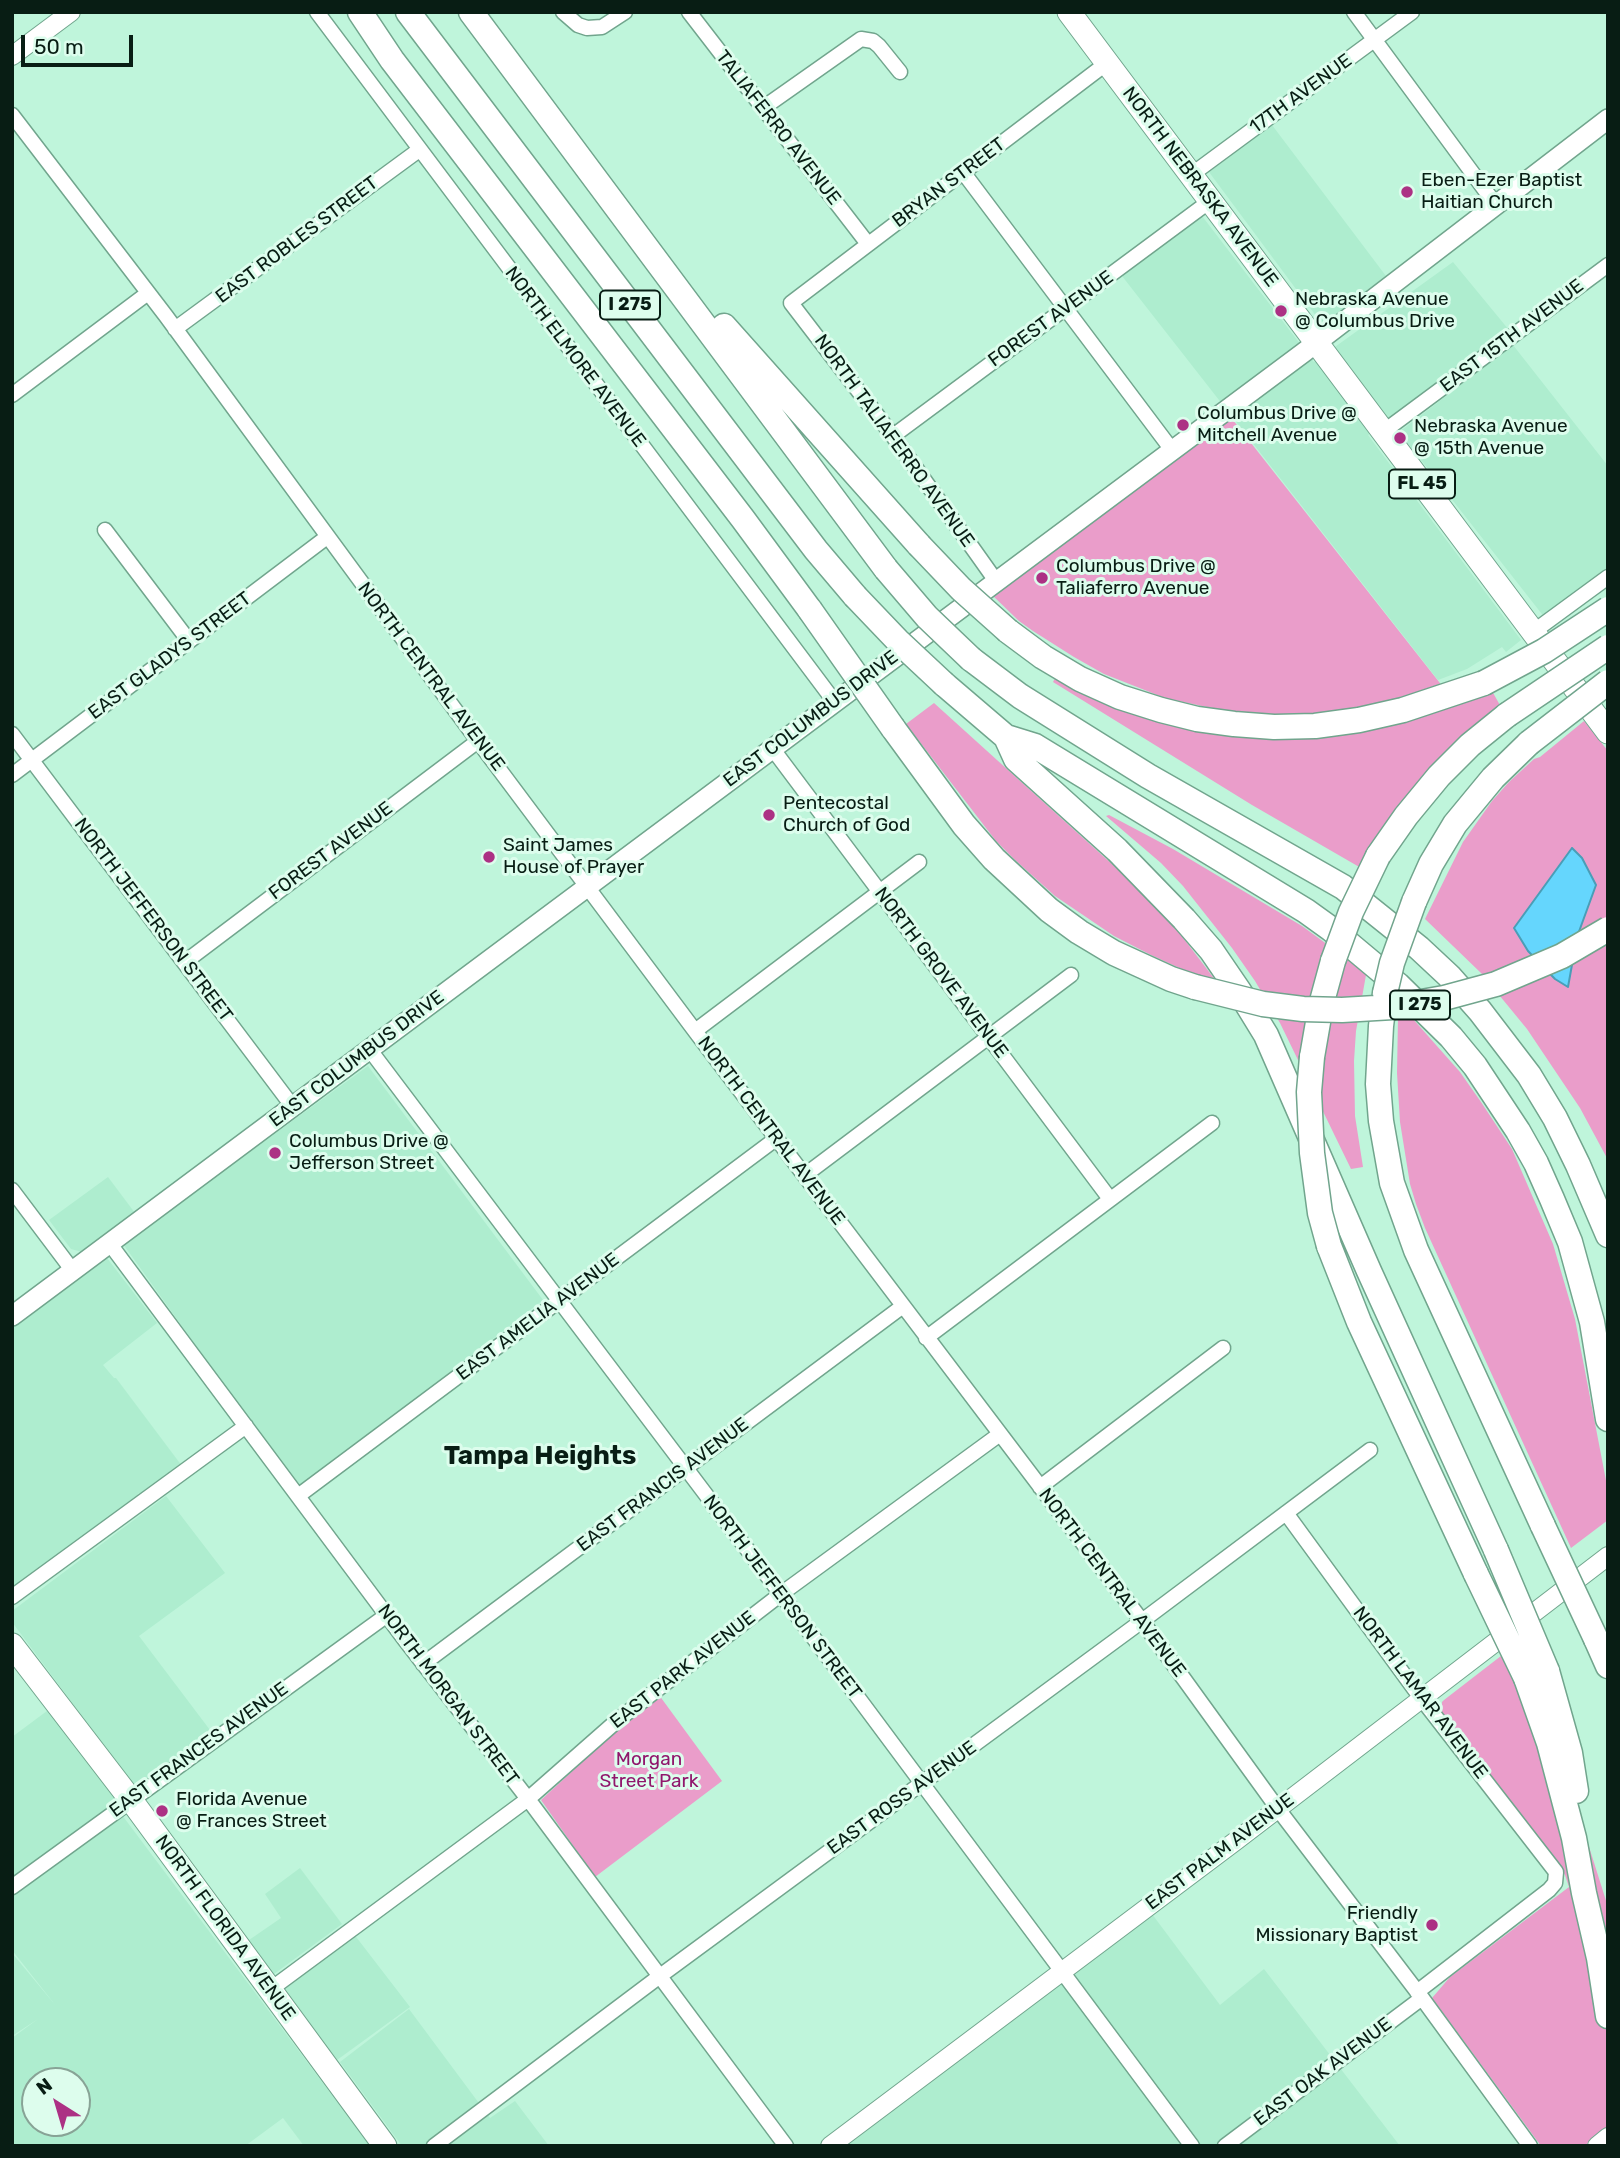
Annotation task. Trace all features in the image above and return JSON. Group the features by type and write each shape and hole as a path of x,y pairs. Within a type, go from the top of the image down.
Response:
{"highway":[{"path":"360,12 400,71 735,508 964,825 994,859 1039,902 1079,932 1114,953 1195,987 1263,1004 1342,1010 1393,1007 1444,998 1496,984 1562,956 1608,929"},
{"name":"I 275","path":"408,12 816,550 855,597 898,642 1006,737 1035,746 1306,911 1398,985 1451,1037 1475,1066 1518,1131 1536,1163 1570,1242 1592,1322 1608,1419"},
{"name":"I 275","path":"471,12 886,569 927,617 971,659 1020,696 1116,757 1343,887 1419,948 1480,1011 1529,1075 1555,1118 1608,1235"},
{"path":"667,274 722,323 919,545 984,611 1043,657 1080,679 1120,697 1197,719 1234,724 1315,726 1359,720 1403,710 1484,683 1544,651 1608,609"},
{"path":"1537,1675 1476,1574 1359,1322 1329,1246 1320,1213 1314,1173 1309,1092 1311,1057 1333,961 1351,912 1378,856 1406,816 1439,776 1470,745 1507,715 1608,647"},
{"path":"1608,682 1529,743 1493,778 1455,824 1431,864 1414,902 1392,964 1385,993 1378,1084 1381,1121 1392,1183 1416,1250 1608,1666"},
{"path":"1006,737 1016,760 1116,850 1184,919 1211,950 1259,1024 1496,1550 1537,1675 1570,1753 1596,1907 1599,1958 1608,2016"}],"main road":[{"name":"NORTH NEBRASKA AVENUE","path":"1069,12 1608,732"},
{"name":"EAST COLUMBUS DRIVE","path":"12,1316 1316,343 1608,119"},
{"name":"NORTH FLORIDA AVENUE","path":"12,1645 131,1800 385,2146"}],"street":[{"path":"12,56 71,12"},
{"name":"NORTH ELMORE AVENUE","path":"317,12 834,701"},
{"path":"563,12 578,25 587,28 602,27 625,12"},
{"name":"TALIAFERRO AVENUE","path":"689,12 868,244"},
{"path":"1354,12 1496,205"},
{"name":"17TH AVENUE","path":"1191,175 1412,12"},
{"path":"763,108 861,39 873,41 879,46 900,72"},
{"name":"BRYAN STREET","path":"791,303 1107,63"},
{"name":"NORTH CENTRAL AVENUE","path":"12,115 148,292 695,1031 1142,1621 1278,1809 1420,1995 1530,2146"},
{"name":"EAST ROBLES STREET","path":"175,329 419,150"},
{"path":"963,172 1172,450"},
{"name":"FOREST AVENUE","path":"892,436 1210,201"},
{"name":"EAST 15TH AVENUE","path":"1383,432 1608,265"},
{"path":"12,395 148,292"},
{"name":"NORTH TALIAFERRO AVENUE","path":"791,303 996,580"},
{"path":"105,530 190,641"},
{"name":"EAST GLADYS STREET","path":"12,775 327,537"},
{"path":"1533,632 1608,577"},
{"name":"NORTH JEFFERSON STREET","path":"12,734 293,1107"},
{"name":"FOREST AVENUE","path":"184,962 478,741"},
{"name":"NORTH GROVE AVENUE","path":"772,748 1110,1199"},
{"path":"695,1031 919,862"},
{"path":"805,1175 1071,975"},
{"name":"NORTH JEFFERSON STREET","path":"370,1050 781,1594 1192,2146"},
{"path":"926,1338 1212,1124"},
{"name":"EAST AMELIA AVENUE","path":"298,1496 777,1138"},
{"path":"12,1190 73,1271"},
{"name":"NORTH MORGAN STREET","path":"110,1244 786,2146"},
{"name":"EAST FRANCIS AVENUE","path":"423,1664 903,1306"},
{"path":"1040,1487 1223,1348"},
{"path":"12,1597 246,1426"},
{"name":"EAST PARK AVENUE","path":"271,1989 528,1799 619,1719 781,1594 1000,1434"},
{"name":"EAST ROSS AVENUE","path":"434,2146 1370,1450"},
{"name":"NORTH LAMAR AVENUE","path":"1286,1513 1422,1698 1556,1872"},
{"name":"EAST PALM AVENUE","path":"830,2146 1278,1809 1608,1556"},
{"name":"EAST FRANCES AVENUE","path":"12,1887 387,1615"},
{"name":"EAST OAK AVENUE","path":"1225,2146 1420,1995 1549,1890 1555,1883 1556,1872"},
{"path":"1597,2146 1608,2137"}],"shaded area":[{"path":"1272,125 1386,276 1322,324 1209,172"},
{"path":"1202,216 1314,362 1453,262 1509,330 1368,435 1521,640 1506,652 1502,647 1467,669 1438,680 1122,276"},
{"path":"1513,345 1608,466 1608,572 1545,618 1399,432"},
{"path":"368,1066 543,1300 299,1489 123,1244"},
{"path":"108,1177 135,1213 82,1252 71,1249 49,1220"},
{"path":"107,1258 157,1323 103,1365 116,1378 185,1470 143,1499 138,1493 140,1498 12,1592 12,1329"},
{"path":"166,1496 225,1573 139,1636 213,1734 137,1790 12,1622 12,1611"},
{"path":"55,1705 127,1800 12,1883 12,1737"},
{"path":"122,1815 370,2146 304,2146 283,2118 245,2146 12,2146 12,2038 38,2019 12,2036 12,1953 56,2006 12,1950 12,1894"},
{"path":"300,1868 342,1924 274,1974 249,1940 281,1918 265,1894"},
{"path":"1152,1914 1220,2005 1264,1969 1400,2146 839,2146"},
{"path":"350,1929 410,2007 337,2060 280,1982"},
{"path":"409,2009 490,2118 515,2101 549,2146 402,2146 340,2062"}],"green space":[{"path":"1229,415 1443,687 1408,698 1333,713 1241,713 1202,706 1165,698 1104,674 1033,631 991,594"},
{"path":"1056,676 1124,709 1409,720 1492,691 1501,707 1361,868 1252,805 1053,682"},
{"path":"934,703 1134,884 1181,935 1216,981 1199,977 1114,936 1055,896 1014,859 996,841 906,724"},
{"path":"1584,721 1608,751 1608,1160 1580,1108 1527,1029 1481,973 1425,919 1463,842 1492,801 1534,759","holes":["1571,849 1582,858 1596,885 1577,937 1567,987"]},
{"path":"1109,815 1173,849 1302,926 1366,975 1356,1031 1354,1061 1355,1116 1363,1167 1351,1169 1280,1023 1232,948 1183,886 1161,863 1106,816"},
{"path":"1398,1018 1413,1019 1460,1072 1481,1102 1512,1149 1553,1244 1575,1319 1608,1491 1608,1520 1571,1548 1416,1204 1400,1122"},
{"path":"1510,1649 1573,1796 1608,1907 1608,2128 1584,2146 1541,2146 1432,1998 1450,1977 1569,1887 1565,1875 1442,1713 1444,1700"},
{"name":"Morgan Street Park","path":"659,1695 722,1781 595,1877 541,1800"}],"water":[{"path":"1572,848 1582,858 1596,885 1577,937 1568,987 1555,979 1528,951 1514,928"}],"place":[{"name":"Eben-Ezer Baptist Haitian Church","path":"1407,192"},
{"name":"Nebraska Avenue @ Columbus Drive","path":"1281,311"},
{"name":"Columbus Drive @ Mitchell Avenue","path":"1183,425"},
{"name":"Nebraska Avenue @ 15th Avenue","path":"1400,438"},
{"name":"Columbus Drive @ Taliaferro Avenue","path":"1042,578"},
{"name":"Pentecostal Church of God","path":"769,815"},
{"name":"Saint James House of Prayer","path":"489,857"},
{"name":"Columbus Drive @ Jefferson Street","path":"275,1153"},
{"name":"Florida Avenue @ Frances Street","path":"162,1811"},
{"name":"Friendly Missionary Baptist","path":"1432,1925"}],"district":[{"name":"Tampa Heights","path":"540,1456"}]}
